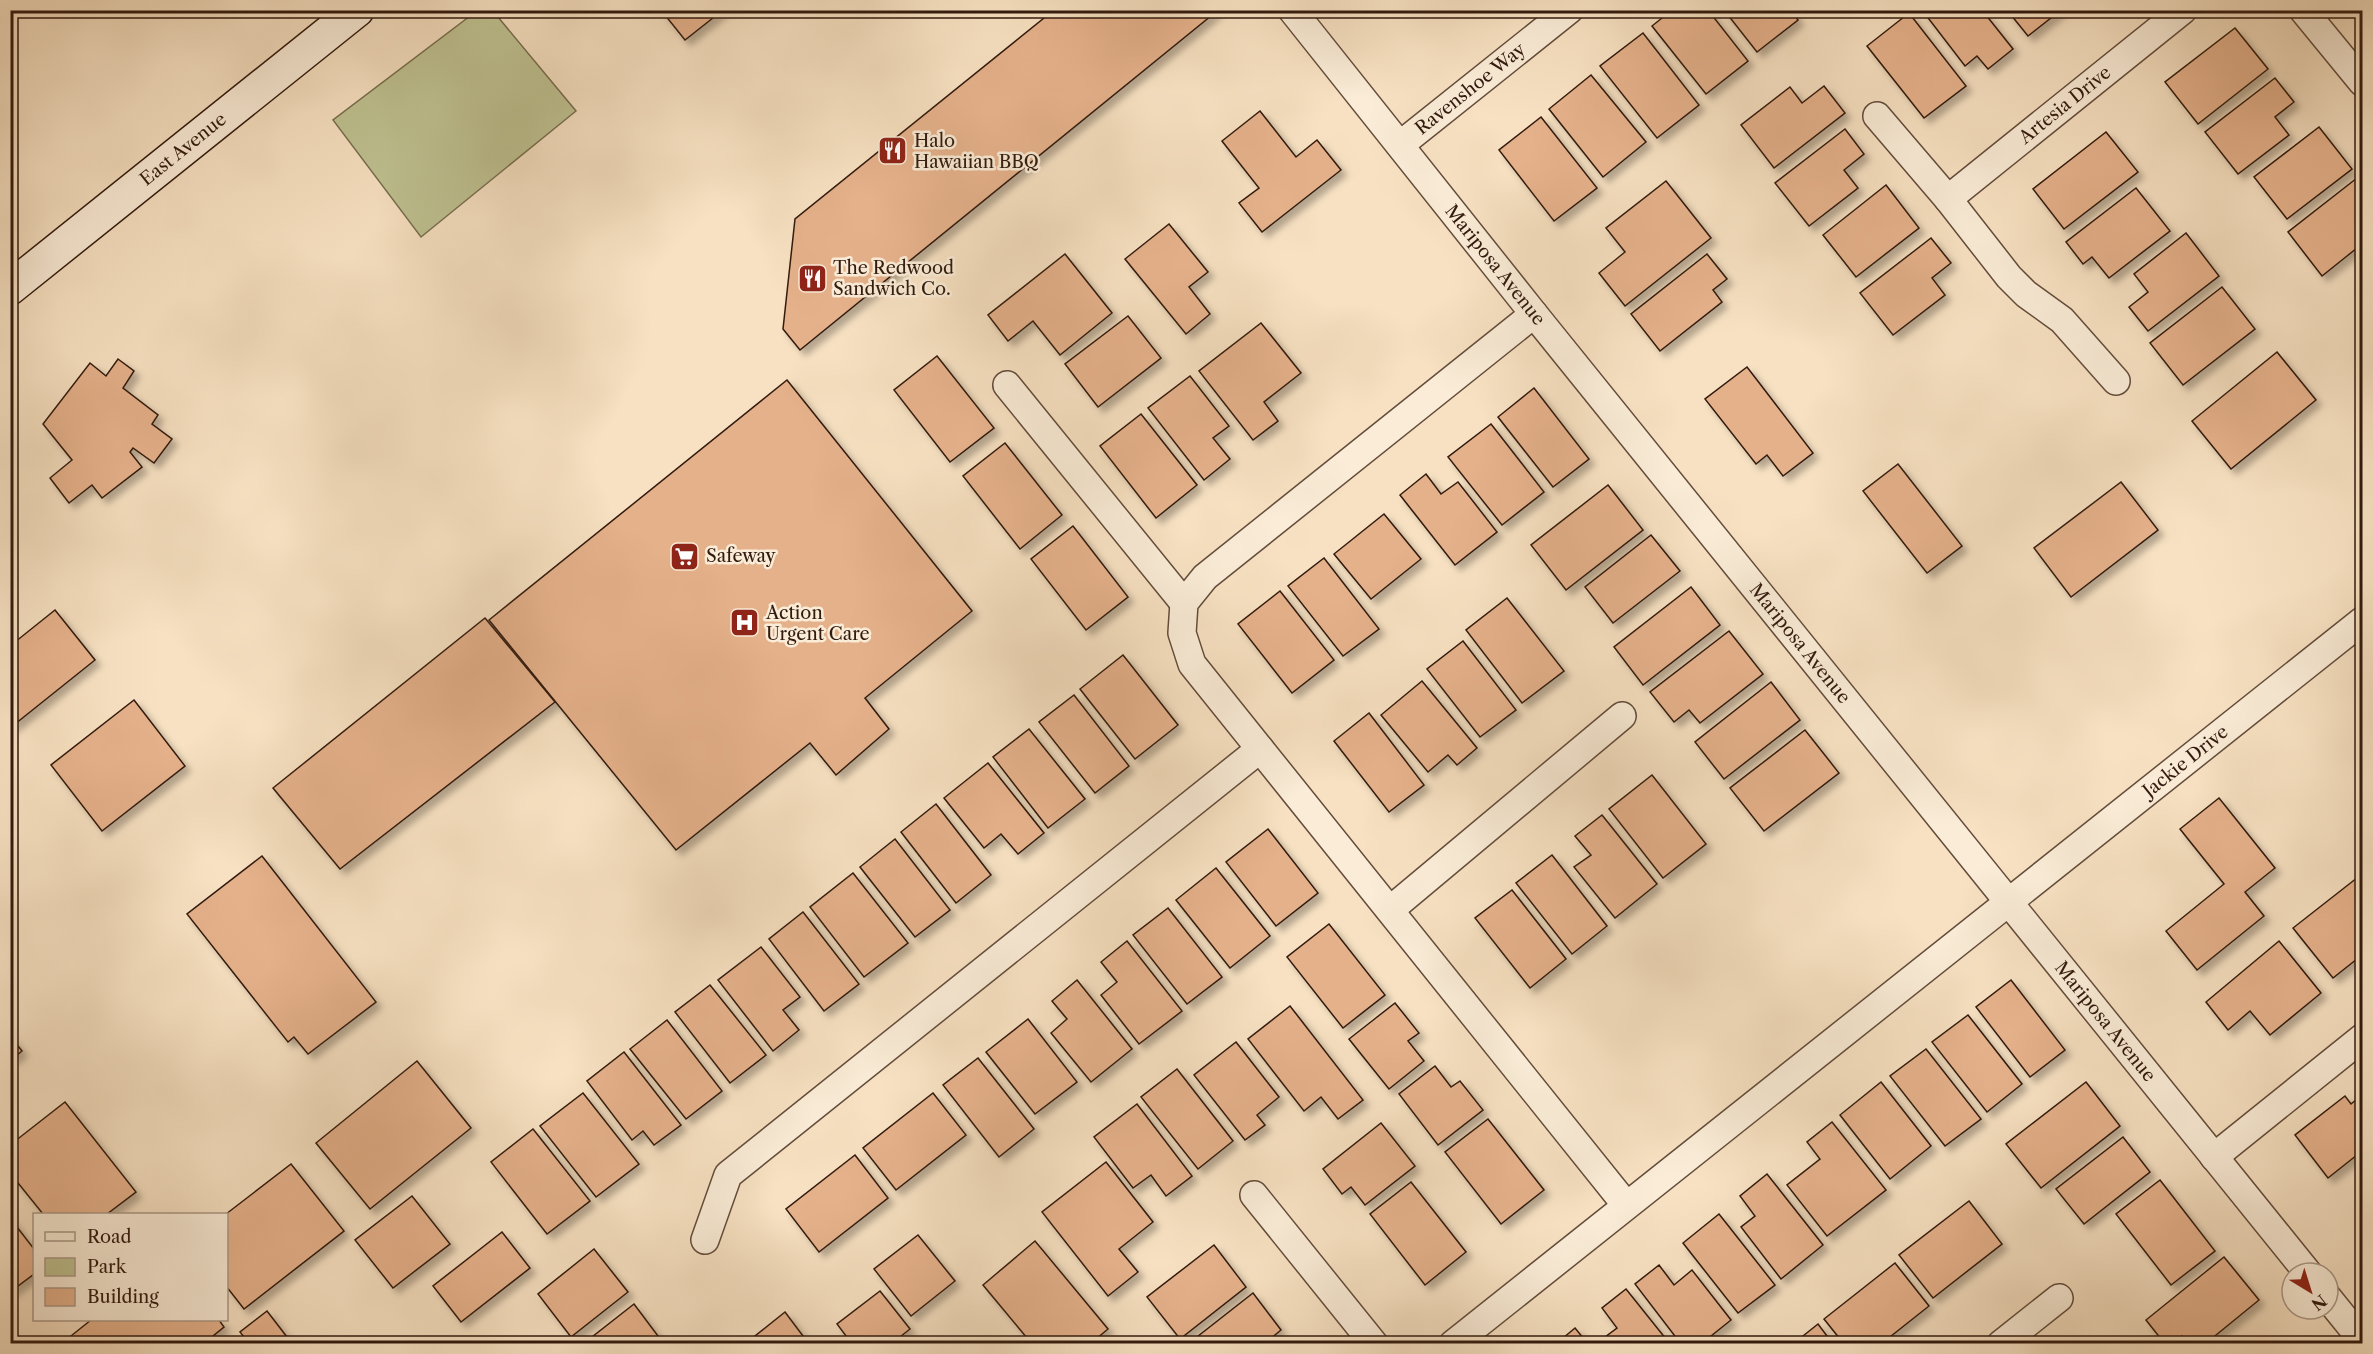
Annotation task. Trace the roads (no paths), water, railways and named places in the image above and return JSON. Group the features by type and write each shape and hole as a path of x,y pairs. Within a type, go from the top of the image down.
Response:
{"main road":[{"name":"East Avenue","path":"10,288 357,10"}],"street":[{"name":"Mariposa Avenue","path":"1293,10 1534,314 2298,1261"},
{"name":"Ravenshoe Way","path":"1400,145 1569,10"},
{"name":"Artesia Drive","path":"1948,199 2183,10"},
{"path":"2303,10 2362,82"},
{"path":"1877,116 1948,199 2009,277 2026,294 2062,320 2116,381"},
{"path":"1534,314 1205,577 1184,603 1182,633 1192,664 1626,1205"},
{"path":"1007,385 1184,603"},
{"name":"Jackie Drive","path":"1453,1344 2362,621"},
{"path":"1390,910 1622,716"},
{"path":"705,1240 728,1175 1260,749"},
{"path":"2214,1157 2362,1038"},
{"path":"1254,1196 1374,1344"},
{"path":"2001,1344 2059,1298"},
{"path":"2340,1313 2362,1340"}],"place":[{"name":"Halo Hawaiian BBQ","path":"893,151"},
{"name":"The Redwood Sandwich Co.","path":"812,278"},
{"name":"Safeway","path":"685,556"},
{"name":"Action Urgent Care","path":"745,623"}]}
